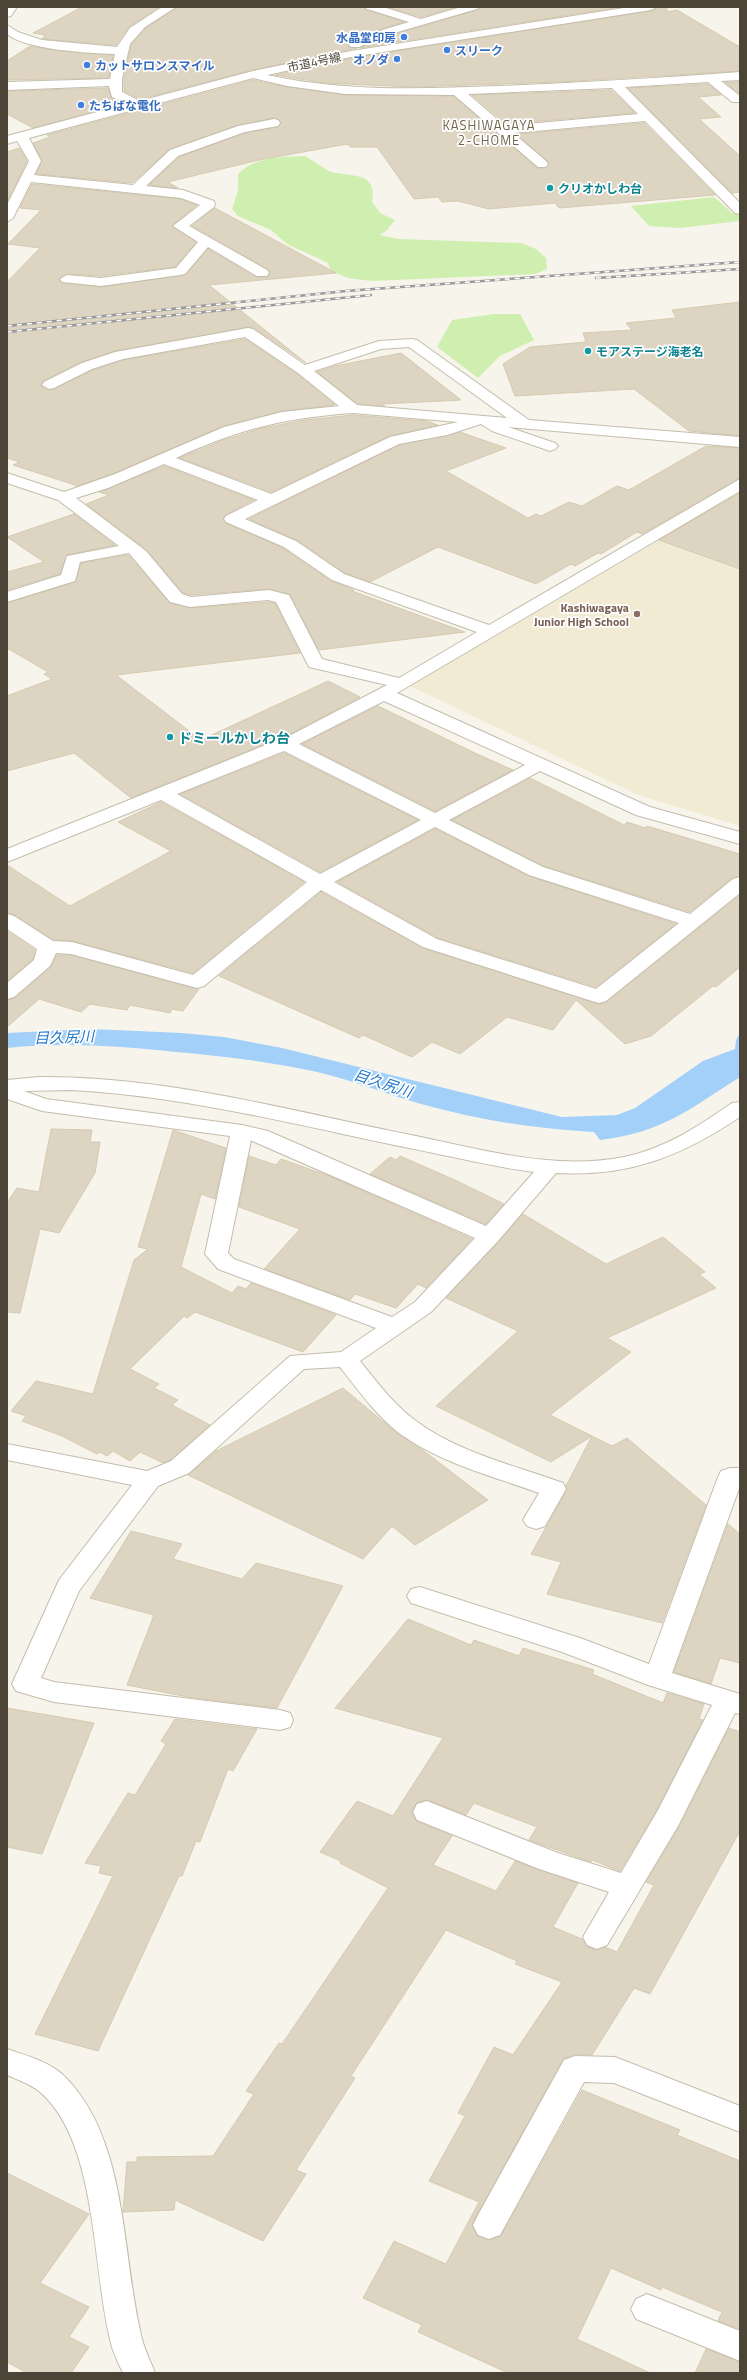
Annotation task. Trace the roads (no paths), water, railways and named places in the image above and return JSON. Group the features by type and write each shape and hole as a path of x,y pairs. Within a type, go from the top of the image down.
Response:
{"street":[{"path":"7,14 11,7"},
{"path":"139,105 116,94 115,82 121,62 121,51 128,37 144,24 170,7"},
{"path":"371,7 420,22"},
{"path":"351,54 351,49 360,41 473,7"},
{"name":"市道4号線","path":"7,140 253,74 351,54 651,7"},
{"path":"7,28 22,37 66,47 121,51"},
{"path":"7,40 22,37"},
{"path":"253,74 301,86 358,93 617,86 740,76"},
{"path":"452,78 460,91 542,164"},
{"path":"711,78 738,99"},
{"path":"7,86 115,82"},
{"path":"617,86 740,210"},
{"path":"721,101 738,99"},
{"path":"503,130 648,117"},
{"path":"136,189 174,152 242,129 274,124"},
{"path":"7,218 35,161 26,142 20,137"},
{"path":"27,178 184,194 209,204 180,226 262,273"},
{"path":"67,279 98,286 180,271 206,241"},
{"path":"49,385 87,366 120,355 248,332 303,370 353,409"},
{"path":"303,370 379,345 412,343 524,423"},
{"path":"64,498 92,490 164,459 214,435 260,422 320,411 353,409 740,442"},
{"path":"483,419 497,428 550,446"},
{"path":"483,419 447,431 395,440 232,519 290,544 338,577 491,631"},
{"path":"164,459 272,500"},
{"path":"7,478 64,498 140,554 176,598 190,602 269,595 283,599 315,663 364,673 401,684"},
{"path":"7,856 284,744 384,694 740,484"},
{"path":"7,597 69,578 73,559 131,548"},
{"path":"384,694 643,811 740,838"},
{"path":"284,744 536,871 693,921"},
{"path":"9,923 48,947 72,948 197,982 319,882 540,764"},
{"path":"163,794 430,943 598,997 740,883"},
{"path":"7,993 44,962 48,947"},
{"path":"7,1086 32,1083 96,1085 178,1093 496,1160 549,1168 580,1168 622,1163 661,1152 703,1133 740,1108"},
{"path":"7,1092 42,1105 242,1131 260,1136 490,1236"},
{"path":"242,1131 216,1254 226,1264 395,1326"},
{"path":"280,1720 54,1692 25,1684 68,1587 149,1480 180,1467 298,1362 346,1359 423,1307 490,1236 549,1168"},
{"path":"346,1359 377,1399 408,1427 445,1449 554,1489 536,1520"},
{"path":"7,1452 149,1480"},
{"path":"657,1678 730,1477 740,1477"},
{"path":"420,1596 571,1645 657,1678 734,1702 668,1818 597,1937"},
{"path":"427,1812 549,1861 627,1886"},
{"path":"7,2062 50,2082 68,2102 83,2129 101,2190 126,2340 139,2373"},
{"path":"488,2225 575,2069 615,2070 740,2119"},
{"path":"647,2309 740,2346"}],"water":[{"name":"目久尻川","path":"91,1029 182,1033 224,1037 282,1048 562,1117 617,1115 635,1108 703,1061 735,1049 736,1040 740,1033 740,1077 674,1118 641,1132 600,1140 594,1132 550,1129 507,1123 442,1110 330,1075 265,1062 211,1055 113,1047 50,1045 7,1048 7,1033"}],"railway":[{"path":"7,326 346,291 740,262"},
{"path":"596,278 740,269"},
{"path":"7,332 371,295"}],"place":[{"name":"水晶堂印房","path":"404,37"},
{"name":"スリーク","path":"447,50"},
{"name":"オノダ","path":"397,59"},
{"name":"カットサロンスマイル","path":"87,65"},
{"name":"たちばな電化","path":"81,105"},
{"name":"クリオかしわ台","path":"550,188"},
{"name":"モアステージ海老名","path":"588,351"},
{"name":"Kashiwagaya Junior High School","path":"637,614"},
{"name":"ドミールかしわ台","path":"170,737"}],"district":[{"name":"KASHIWAGAYA 2-CHOME","path":"489,132"}]}
